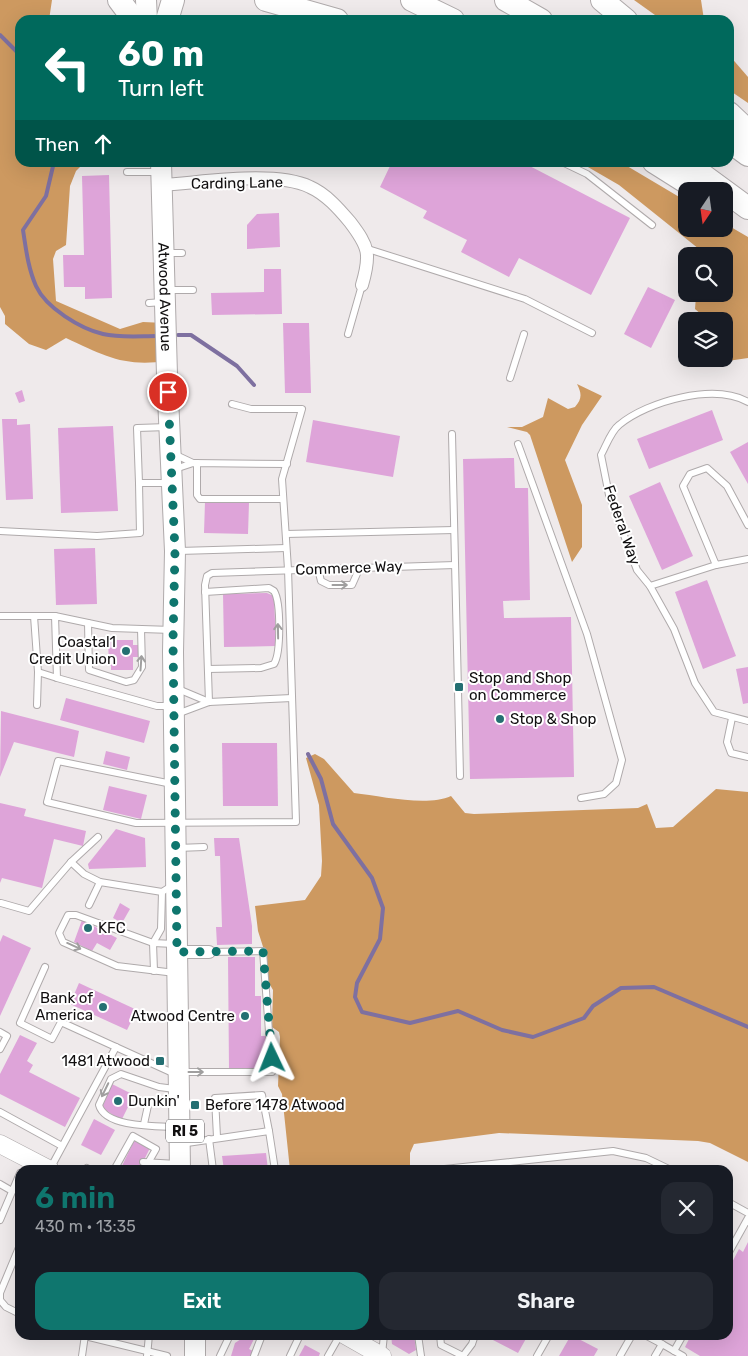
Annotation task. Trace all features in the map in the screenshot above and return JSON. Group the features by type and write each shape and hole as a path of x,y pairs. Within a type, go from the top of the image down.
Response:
{"highway":[{"path":"119,0 130,15"},
{"path":"168,15 173,0"},
{"path":"266,0 319,15"},
{"path":"412,0 443,15"},
{"path":"506,0 532,15"},
{"path":"602,0 620,15"},
{"path":"734,118 748,131"},
{"path":"734,145 748,155"},
{"path":"662,167 686,182"},
{"path":"692,167 748,208"},
{"path":"733,212 748,222"}],"main road":[{"path":"146,0 147,15"},
{"path":"162,0 162,15"},
{"name":"Atwood Avenue","path":"161,173 173,253 159,298 169,427 175,551 173,630 176,848 169,887 177,948 179,1082 183,1136 182,1165"},
{"path":"0,1144 21,1165"},
{"path":"186,1340 186,1356"},
{"path":"194,1340 195,1356"},
{"path":"353,1340 374,1354"}],"street":[{"name":"Carding Lane","path":"161,173 294,179 330,200 362,237 368,249"},
{"path":"362,284 368,264 368,249"},
{"path":"177,948 209,952"}],"lane":[{"path":"572,167 587,174 652,225"},
{"path":"127,172 161,173"},
{"path":"368,249 525,299 592,333"},
{"path":"348,334 362,284"},
{"path":"159,298 193,290"},
{"path":"510,378 524,334"},
{"name":"Federal Way","path":"748,402 713,394 674,399 644,410 617,426 601,455 609,495 637,570 650,586 674,629 695,683 714,712 748,721"},
{"path":"232,404 251,408 302,409 282,479 286,548"},
{"path":"0,531 97,536 140,533 137,428 169,427"},
{"path":"452,434 460,776"},
{"path":"518,444 587,634 622,760 616,783 604,794 581,798"},
{"path":"139,483 171,468 195,463 287,464"},
{"path":"171,468 195,463"},
{"path":"195,463 197,495 200,499 283,499"},
{"path":"716,565 683,486 690,474 707,468 727,486 748,525"},
{"path":"286,534 454,530"},
{"name":"Commerce Way","path":"175,551 286,548 288,569 455,565"},
{"path":"650,586 716,565 748,559"},
{"path":"318,568 322,581 329,585 352,585 356,582 360,567"},
{"path":"176,784 58,761 47,802 136,823 296,822 288,569 212,573 205,580 209,702"},
{"path":"205,592 269,588 274,591 277,601 278,658 274,664 261,668 208,669"},
{"path":"0,616 55,616 112,628 173,630"},
{"path":"34,616 38,672 37,705"},
{"path":"55,616 57,678"},
{"path":"88,623 89,670 126,682 134,680 142,667 141,629"},
{"path":"38,672 157,706 174,703 209,702"},
{"path":"174,703 292,698"},
{"path":"732,718 727,742 731,753 748,756"},
{"path":"1,903 29,911 71,862 98,837"},
{"path":"176,848 204,847"},
{"path":"71,862 84,874 100,882 169,887 160,929 153,943 154,970"},
{"path":"89,905 100,882"},
{"path":"177,948 124,934 76,914 68,915 59,934 63,942 117,966 178,973"},
{"path":"209,952 263,951 272,1072 179,1082 159,1087 121,1074 112,1079 100,1102 101,1110 123,1123 144,1124 183,1136 209,1139 269,1130"},
{"path":"46,967 20,1023 52,1040 61,1022 116,1047 179,1082"},
{"path":"0,1032 7,1036 0,1049"},
{"path":"52,1165 116,1047"},
{"path":"217,1137 215,1098 262,1096 274,1165"},
{"path":"144,1124 149,1101"},
{"path":"0,1112 62,1146"},
{"path":"119,1165 133,1136 156,1149 146,1165"},
{"path":"209,1139 212,1165"},
{"path":"476,1165 613,1151 646,1158 661,1165"},
{"path":"0,1184 12,1191"},
{"path":"0,1220 3,1207 15,1184"},
{"path":"733,1205 748,1213"},
{"path":"733,1245 748,1218"},
{"path":"15,1257 0,1293 0,1300 6,1307 15,1312"},
{"path":"82,1356 84,1340"},
{"path":"99,1340 147,1354 168,1356"},
{"path":"147,1354 148,1340"},
{"path":"220,1356 228,1340"},
{"path":"254,1356 260,1340"},
{"path":"290,1356 298,1340"},
{"path":"328,1356 337,1340"},
{"path":"374,1354 381,1340"},
{"path":"419,1340 421,1356"},
{"path":"440,1340 441,1345 463,1356 473,1340"},
{"path":"537,1356 546,1340"},
{"path":"620,1356 629,1340"},
{"path":"654,1340 683,1356"},
{"path":"674,1351 680,1340"},
{"path":"655,1356 662,1344"}],"shaded area":[{"path":"0,0 52,0 50,15 15,15 15,167 80,167 76,171 70,186 66,245 56,251 53,259 56,301 120,329 143,322 165,323 167,361 126,361 103,355 66,338 46,350 29,344 5,324 5,316 0,307"},
{"path":"634,0 701,0 703,15 655,15"},
{"path":"734,61 748,77 748,103 734,93"},
{"path":"588,167 629,167 678,196 678,232 619,185"},
{"path":"733,228 748,237 748,358 733,360 733,312 698,312 695,309 696,302 733,302 733,247 696,247 685,238 732,238"},
{"path":"577,384 602,396 582,425 565,460 582,505 582,547 572,562 530,435 527,432 507,427 522,427 543,417 548,398 568,409 575,407 580,396"},
{"path":"315,754 324,759 354,793 417,801 430,801 451,796 465,813 474,814 638,808 647,804 656,828 673,827 716,789 748,792 748,1162 710,1143 698,1141 499,1133 414,1144 410,1153 410,1165 289,1165 282,1094 278,1086 280,1037 279,1032 272,1027 273,990 266,978 265,953 258,931 255,906 305,900 321,876 319,805 306,758"}],"building":[{"path":"390,167 532,167 630,218 591,295 519,258 509,277 461,252 467,240 423,218 427,211 380,187"},
{"path":"109,175 112,298 85,299 85,287 64,287 63,255 84,255 82,176"},
{"path":"279,213 280,247 247,249 247,225 257,214"},
{"path":"264,269 281,269 282,314 212,315 211,293 264,292"},
{"path":"648,287 675,300 651,348 624,334"},
{"path":"283,323 309,323 311,393 285,393"},
{"path":"22,390 25,401 19,403 15,393"},
{"path":"712,410 723,440 649,469 637,439"},
{"path":"2,419 17,419 17,425 30,424 33,499 6,500"},
{"path":"313,420 400,436 393,477 306,462"},
{"path":"113,426 118,511 61,513 58,428"},
{"path":"748,442 748,484 730,452"},
{"path":"514,458 515,488 528,488 530,600 503,601 504,618 571,617 574,777 470,779 463,459"},
{"path":"660,482 693,556 662,570 629,496"},
{"path":"205,502 249,503 248,534 204,533"},
{"path":"95,548 97,604 56,605 54,549"},
{"path":"707,580 736,656 703,669 675,592"},
{"path":"267,593 274,596 276,646 224,647 223,594"},
{"name":"Coastal1 Credit Union","path":"108,640 133,640 133,645 143,645 143,657 133,657 133,670 111,670 111,666 109,666"},
{"path":"748,667 748,703 743,704 736,669"},
{"path":"66,698 150,721 144,743 60,720"},
{"path":"1,711 79,731 74,757 14,742 0,777"},
{"path":"222,743 277,743 278,806 223,806"},
{"path":"106,751 130,757 127,770 103,764"},
{"path":"109,786 147,795 141,819 103,810"},
{"path":"0,803 26,809 24,816 86,831 83,846 54,839 42,888 2,878 0,883"},
{"path":"116,829 145,838 146,867 89,869 88,864"},
{"path":"214,838 239,838 252,926 252,944 217,945 216,927 222,927 220,856 215,856"},
{"path":"120,903 130,909 122,923 113,918"},
{"name":"KFC","path":"82,920 117,938 110,950 97,943 92,951 74,942"},
{"path":"3,935 31,948 0,1016 0,942"},
{"name":"Atwood Centre","path":"228,957 255,957 255,996 261,996 261,1036 266,1036 267,1069 229,1069"},
{"name":"Bank of America","path":"79,983 137,1010 127,1030 70,1004"},
{"path":"20,1035 37,1043 27,1061 33,1065 29,1072 80,1098 65,1127 0,1094 0,1074"},
{"name":"Dunkin'","path":"112,1084 134,1095 121,1121 102,1107"},
{"path":"94,1119 115,1130 101,1155 81,1145"},
{"path":"134,1141 150,1148 142,1165 122,1165"},
{"path":"266,1153 267,1165 223,1165 222,1156"},
{"path":"748,1242 748,1356 700,1356 685,1347 688,1340 733,1340 733,1260 739,1249 743,1252"},
{"path":"240,1340 254,1340 249,1349 257,1353 255,1356 231,1356 235,1343"},
{"path":"392,1340 415,1340 416,1350 409,1354 392,1344"},
{"path":"493,1340 525,1340 518,1353"},
{"path":"568,1340 581,1340 598,1349 594,1356 559,1356"},
{"path":"305,1345 320,1353 319,1356 299,1356"}],"waterway":[{"path":"0,35 15,50"},
{"path":"53,167 46,196 23,230 29,265 36,286 56,310 94,331 110,335 157,336"},
{"path":"178,335 191,335 237,366 254,385"},
{"path":"308,754 321,779 333,824 372,878 383,908 380,939 357,983 355,997 362,1012 410,1023 458,1011 502,1030 533,1037 584,1018 593,1006 621,988 654,987 748,1027"}],"place":[{"name":"Coastal1 Credit Union","path":"126,651"},
{"name":"Stop and Shop on Commerce","path":"459,687"},
{"name":"Stop & Shop","path":"500,719"},
{"name":"KFC","path":"88,928"},
{"name":"Bank of America","path":"103,1007"},
{"name":"Atwood Centre","path":"245,1016"},
{"name":"1481 Atwood","path":"160,1061"},
{"name":"Dunkin'","path":"118,1101"},
{"name":"Before 1478 Atwood","path":"195,1105"}],"route":[{"path":"168,392 175,551 173,641 177,952 263,951 267,1020 271,1031 272,1058"}]}
